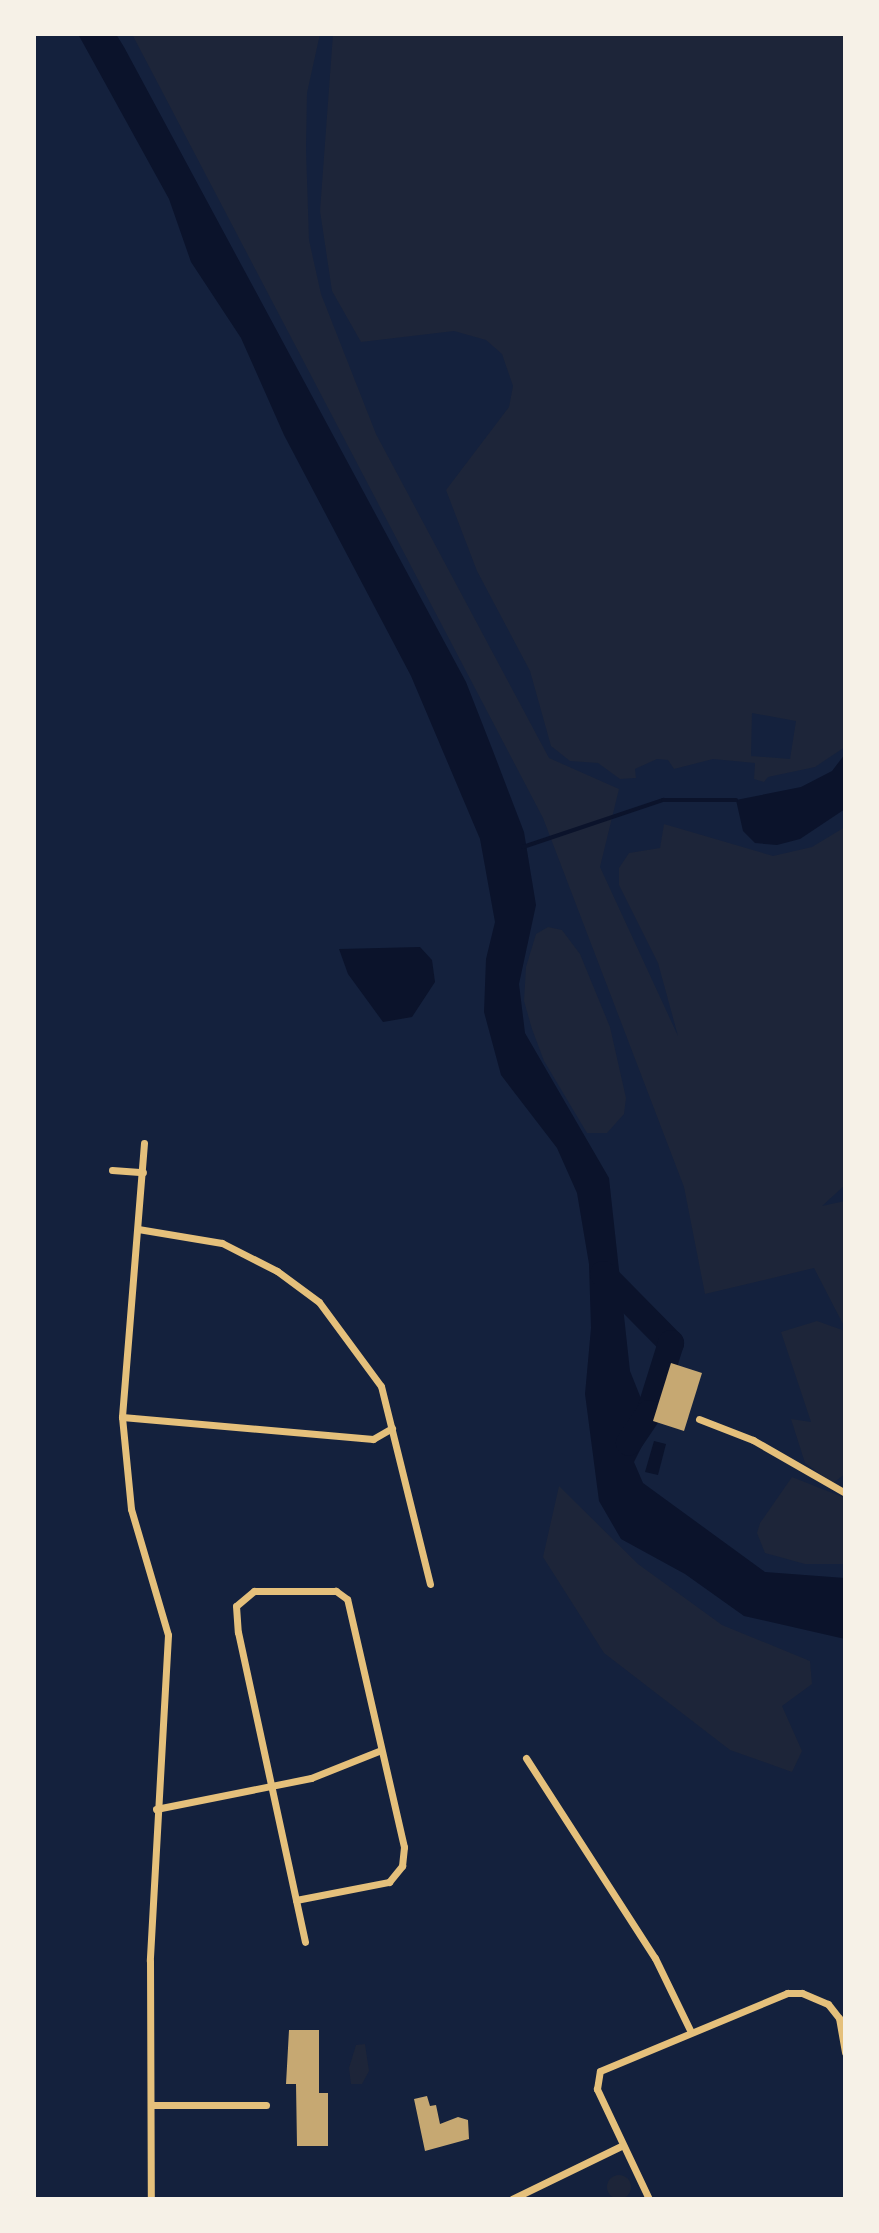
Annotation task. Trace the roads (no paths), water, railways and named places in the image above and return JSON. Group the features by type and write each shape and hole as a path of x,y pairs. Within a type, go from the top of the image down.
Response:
{"street":[{"path":"144,1143 122,1417 131,1509 168,1635 156,1809 151,2199"},
{"path":"112,1170 143,1172"},
{"path":"138,1229 222,1243 277,1271 319,1302 381,1386 430,1584"},
{"path":"122,1417 373,1439 392,1428"},
{"path":"699,1419 753,1440 845,1493"},
{"path":"296,1900 389,1882 402,1866 404,1847 351,1606 336,1591 254,1591 236,1606 272,1785 296,1900 305,1942"},
{"path":"156,1809 311,1778 381,1750"},
{"path":"526,1758 655,1958 691,2032"},
{"path":"649,2199 597,2089 597,2076 745,2007 802,1993 834,2011 845,2052"},
{"path":"151,2105 266,2105"},
{"path":"512,2199 623,2145"}],"waterway":[{"path":"523,847 663,800 736,800"},
{"path":"603,1274 671,1343 649,1413 629,1443"}]}
